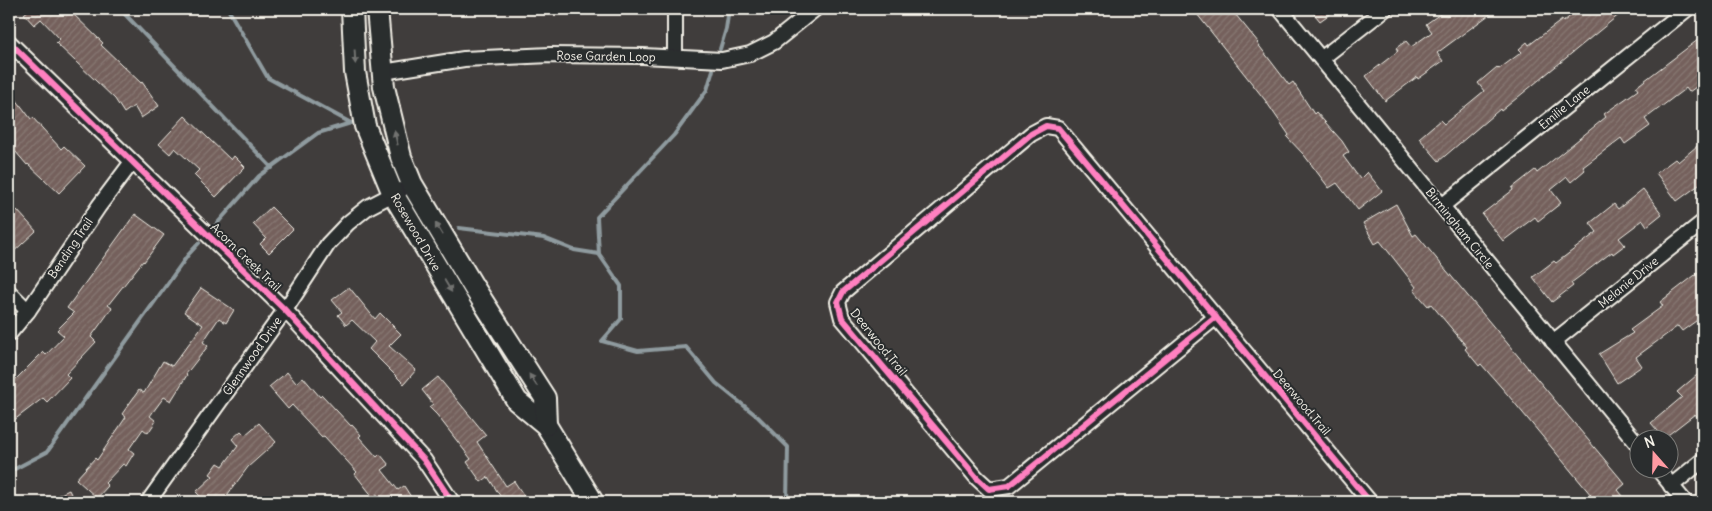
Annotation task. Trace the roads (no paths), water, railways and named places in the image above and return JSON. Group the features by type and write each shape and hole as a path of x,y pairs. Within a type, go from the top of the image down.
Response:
{"main road":[{"name":"Rosewood Drive","path":"352,9 355,72 365,126 393,194 517,401 546,425 593,502"},
{"name":"Rosewood Drive","path":"377,9 384,87 400,157 412,184 473,286 545,398 546,425"}],"street":[{"path":"675,9 676,57"},
{"name":"Rose Garden Loop","path":"383,72 464,59 550,55 676,57 722,60 750,54 774,42 815,9"},
{"name":"Birmingham Circle","path":"1280,9 1630,435"},
{"path":"1322,59 1385,9"},
{"name":"Emilie Lane","path":"1442,206 1687,9"},
{"name":"Acorn Creek Trail","path":"9,42 285,310 424,460 452,502"},
{"name":"Deerwood Trail","path":"1216,317 1009,486 989,489 977,478 842,318 838,302 843,292 1030,134 1046,126 1058,128 1216,317 1370,502"},
{"name":"Bending Trail","path":"9,334 28,311 99,206 132,162"},
{"name":"Glennwood Drive","path":"148,502 285,310 328,244 348,223 368,207 412,184"},
{"name":"Melanie Drive","path":"1553,342 1703,222"},
{"path":"9,292 28,311"},
{"path":"1671,486 1703,460"},
{"path":"1665,478 1685,502"}],"waterway":[{"path":"120,9 272,168"},
{"path":"228,9 268,78 351,123"},
{"path":"720,49 729,9"},
{"path":"599,254 597,217 674,135 707,90 713,70"},
{"path":"214,227 259,176 318,133 351,123"},
{"path":"459,228 544,238 574,250 599,254 621,286 621,319 602,341 638,351 686,347 716,383 758,417 788,447 787,502"},
{"path":"9,472 47,452 188,255 199,243"}]}
